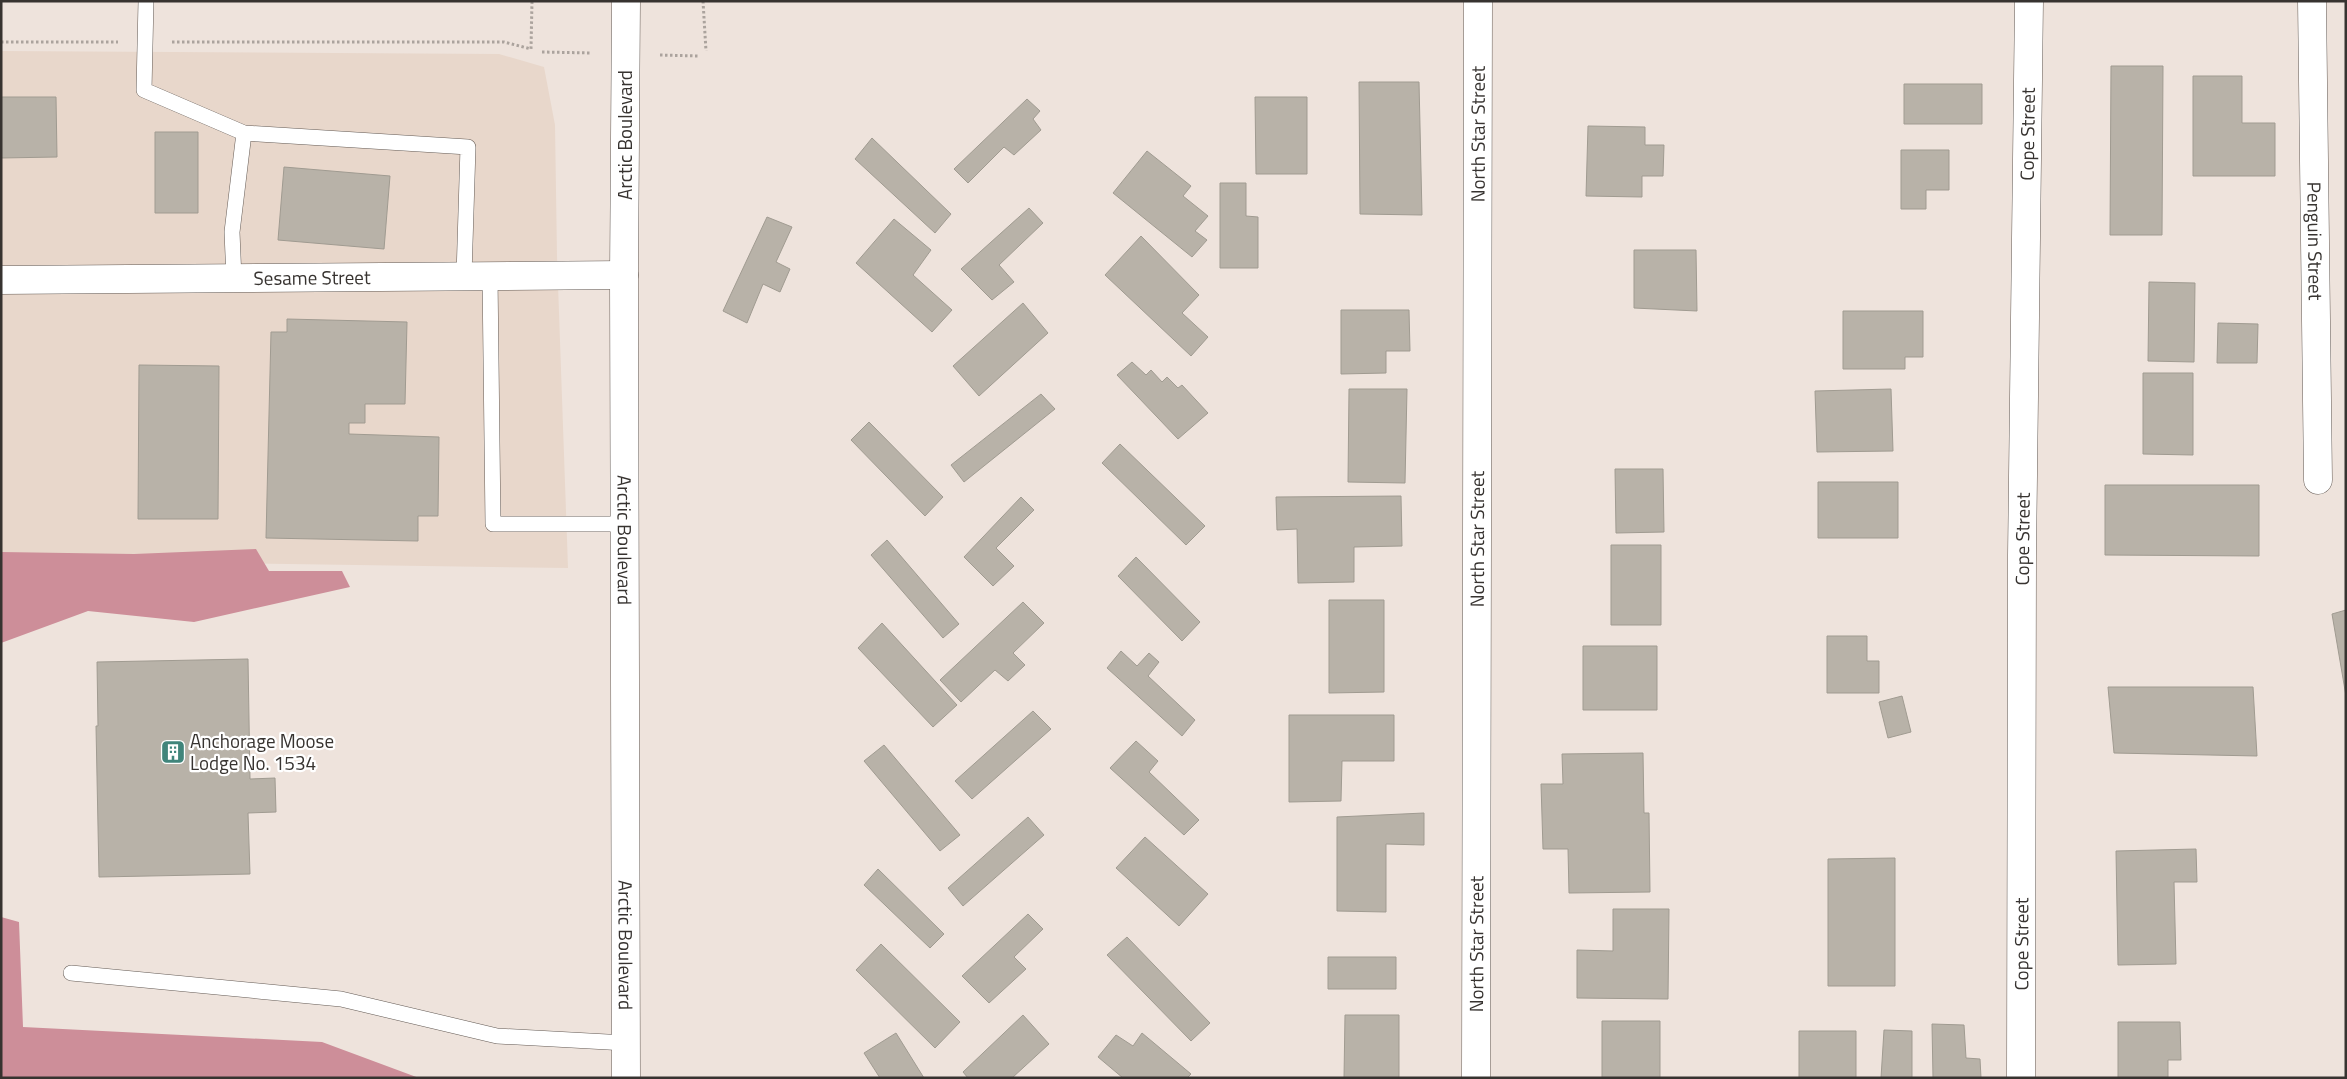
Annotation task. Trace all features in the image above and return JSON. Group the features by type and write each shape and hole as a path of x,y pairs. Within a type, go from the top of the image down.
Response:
{"street":[{"name":"Arctic Boulevard","path":"626,1 624,275 626,1078"},
{"name":"North Star Street","path":"1476,1078 1478,1"},
{"name":"Cope Street","path":"2021,1078 2022,555 2029,1"},
{"name":"Penguin Street","path":"2312,1 2318,480"},
{"name":"Sesame Street","path":"1,280 624,275"}],"lane":[{"path":"146,1 144,90 244,133 468,147 493,524 626,524"},
{"path":"234,279 232,232 244,133"},
{"path":"71,973 341,999 497,1036 626,1043"}],"path":[{"path":"1,42 504,42 531,49 532,1"},
{"path":"703,1 706,50"}],"shaded area":[{"path":"1,51 499,54 544,67 555,125 557,256 568,568 1,560"},
{"path":"256,549 269,571 342,571 350,587 194,622 88,611 1,643 1,552 134,554"},
{"path":"1,917 19,922 23,1027 322,1042 419,1078 1,1078"}],"building":[{"path":"2111,66 2163,66 2162,235 2110,235"},
{"path":"2193,76 2242,76 2242,123 2275,123 2275,176 2193,176"},
{"path":"1359,82 1419,82 1422,215 1360,214"},
{"path":"1904,84 1982,84 1982,124 1904,124"},
{"path":"1,97 56,97 57,157 1,158"},
{"path":"1255,97 1307,97 1307,174 1256,174"},
{"path":"1027,99 1040,111 1033,119 1041,130 1014,155 1004,147 968,183 954,169"},
{"path":"1588,126 1645,127 1645,145 1664,145 1663,176 1642,176 1642,197 1586,196"},
{"path":"155,132 198,132 198,213 155,213"},
{"path":"872,138 951,214 935,233 855,159"},
{"path":"1901,150 1949,150 1949,190 1926,190 1926,209 1901,209"},
{"path":"1147,151 1191,186 1183,196 1208,216 1195,231 1207,240 1192,257 1113,193"},
{"path":"284,167 390,176 384,249 278,240"},
{"path":"1220,183 1246,183 1246,216 1258,217 1258,268 1220,268"},
{"path":"1029,208 1043,223 999,265 1014,282 992,300 961,269"},
{"path":"767,217 792,227 776,262 790,269 780,292 763,284 747,323 723,311"},
{"path":"894,219 931,250 913,275 952,310 932,332 856,263"},
{"path":"1141,236 1199,295 1182,313 1208,337 1191,356 1105,275"},
{"path":"1634,250 1696,250 1697,311 1634,308"},
{"path":"2149,282 2195,283 2194,362 2148,361"},
{"path":"1023,303 1048,333 979,396 953,366"},
{"path":"1341,310 1409,310 1410,351 1386,351 1386,373 1341,374"},
{"path":"1843,311 1923,311 1923,357 1905,357 1905,369 1843,369"},
{"path":"287,319 407,322 405,404 365,404 365,423 349,423 349,434 439,437 438,516 418,516 418,541 266,538 271,332 287,332"},
{"path":"2218,323 2258,324 2257,363 2217,363"},
{"path":"1132,362 1146,375 1151,370 1162,382 1167,377 1178,388 1182,385 1208,413 1178,439 1117,375"},
{"path":"139,365 219,366 218,519 138,519"},
{"path":"2143,373 2193,373 2193,455 2143,454"},
{"path":"1349,389 1407,389 1405,483 1348,482"},
{"path":"1891,389 1893,451 1817,452 1815,391"},
{"path":"1041,394 1055,409 964,482 951,465"},
{"path":"869,422 943,497 925,516 851,440"},
{"path":"1120,444 1205,526 1186,545 1102,463"},
{"path":"1615,469 1663,469 1664,532 1616,533"},
{"path":"1818,482 1898,482 1898,538 1818,538"},
{"path":"2105,485 2259,485 2259,556 2105,555"},
{"path":"1401,496 1402,546 1354,547 1354,582 1298,583 1297,529 1277,530 1276,497"},
{"path":"1021,497 1034,510 996,548 1014,566 993,586 964,557"},
{"path":"887,540 959,624 943,638 871,555"},
{"path":"1611,545 1661,545 1661,625 1611,625"},
{"path":"1136,557 1200,622 1182,641 1118,576"},
{"path":"1329,600 1384,600 1384,692 1329,693"},
{"path":"1023,602 1044,623 1013,653 1025,665 1008,681 995,670 961,702 940,680"},
{"path":"2346,610 2346,696 2332,614"},
{"path":"882,623 957,705 933,727 858,648"},
{"path":"1827,636 1867,636 1867,661 1879,661 1879,693 1827,693"},
{"path":"1583,646 1657,646 1657,710 1583,710"},
{"path":"1121,651 1137,666 1149,653 1159,662 1148,676 1195,720 1182,736 1107,668"},
{"name":"Anchorage Moose Lodge No. 1534","path":"248,659 250,779 275,778 276,812 248,813 250,874 99,877 96,726 98,726 97,662"},
{"path":"2108,687 2253,687 2257,756 2114,753"},
{"path":"1902,696 1911,732 1888,738 1879,702"},
{"path":"1033,711 1051,729 972,799 955,781"},
{"path":"1289,715 1394,715 1394,761 1342,761 1341,801 1289,802"},
{"path":"1136,741 1158,761 1149,772 1199,820 1184,835 1110,768"},
{"path":"884,745 960,835 940,851 864,761"},
{"path":"1643,753 1644,813 1649,813 1650,892 1569,893 1568,849 1543,849 1541,784 1563,784 1562,754"},
{"path":"1424,813 1424,845 1386,844 1386,912 1337,911 1337,817"},
{"path":"1028,817 1044,835 963,906 948,888"},
{"path":"1145,837 1208,894 1179,926 1116,868"},
{"path":"2196,849 2197,882 2174,882 2176,964 2118,965 2116,851"},
{"path":"1895,858 1895,986 1828,986 1828,859"},
{"path":"878,869 944,934 930,948 864,885"},
{"path":"1613,909 1669,909 1668,999 1577,998 1577,950 1613,951"},
{"path":"1028,914 1043,929 1014,957 1026,969 989,1003 962,976"},
{"path":"1127,937 1210,1023 1191,1041 1107,955"},
{"path":"881,944 960,1022 935,1048 856,970"},
{"path":"1328,957 1396,957 1396,989 1328,989"},
{"path":"1023,1015 1049,1044 1012,1078 968,1078 963,1072"},
{"path":"1345,1015 1399,1015 1399,1078 1344,1078"},
{"path":"1602,1021 1660,1021 1660,1078 1602,1078"},
{"path":"2118,1022 2180,1022 2181,1060 2168,1060 2168,1078 2118,1078"},
{"path":"1932,1024 1964,1025 1966,1058 1980,1059 1981,1078 1933,1078"},
{"path":"1884,1030 1912,1031 1912,1078 1881,1078"},
{"path":"1799,1031 1856,1031 1856,1078 1799,1078"},
{"path":"896,1033 924,1078 880,1078 864,1053"},
{"path":"1142,1033 1191,1074 1187,1078 1123,1078 1098,1057 1116,1035 1133,1046"}],"place":[{"name":"Anchorage Moose Lodge No. 1534","path":"173,752"}]}
